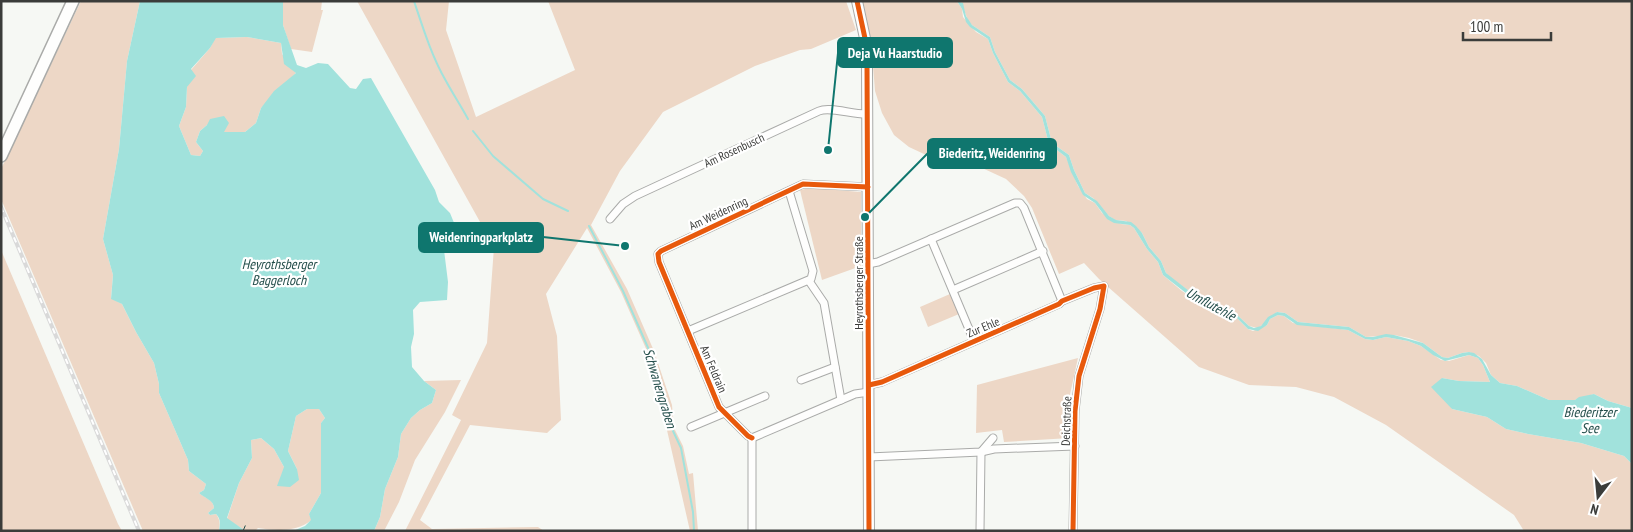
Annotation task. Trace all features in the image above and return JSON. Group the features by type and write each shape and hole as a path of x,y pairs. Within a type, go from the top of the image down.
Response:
{"main road":[{"path":"1,156 73,1"}],"street":[{"name":"Heyrothsberger Straße","path":"858,3 866,44 868,114 869,531"},
{"name":"Am Rosenbusch","path":"610,219 623,204 634,196 823,109 850,114 868,114"},
{"name":"Am Weidenring","path":"688,331 659,262 658,254 803,184 868,187"},
{"path":"688,331 809,281 812,277 813,272 789,191"},
{"path":"868,264 1015,203 1020,203 1024,208 1062,301"},
{"name":"Zur Ehle","path":"931,239 974,341"},
{"path":"953,290 1042,251"},
{"path":"809,281 824,303 841,400"},
{"name":"Zur Ehle","path":"869,389 1062,301 1104,286"},
{"name":"Deichstraße","path":"1073,531 1079,376 1100,309 1104,286"},
{"name":"Am Feldrain","path":"688,331 719,407 752,438"},
{"path":"801,380 835,367"},
{"path":"752,531 752,438 869,389"},
{"path":"691,427 765,396"},
{"path":"980,531 981,452 993,438"},
{"name":"Deichstraße","path":"869,456 1075,446"}],"shaded area":[{"path":"81,1 140,1 127,61 119,149 103,239 113,275 111,298 122,304 154,363 159,393 188,460 189,471 206,484 204,490 199,493 209,499 214,505 214,508 208,513 210,515 216,514 219,522 219,531 143,531 1,199 1,169"},
{"path":"283,1 322,1 321,10 323,10 312,52 291,49 283,25"},
{"path":"357,1 449,1 446,30 476,117 575,70 548,1 846,1 856,30 811,49 800,50 755,66 663,112 620,171 591,225 627,289 654,351 672,405 674,428 683,446 689,474 693,473 698,531 690,531 651,360 621,292 587,228 546,294 557,336 561,420 547,433 470,425 420,520 432,529 538,527 544,531 405,531 461,420 452,415 487,343 494,247"},
{"path":"862,1 957,1 962,9 963,17 976,32 988,39 1008,82 1020,91 1042,117 1049,144 1066,157 1078,186 1087,199 1095,203 1102,213 1121,224 1130,225 1134,228 1158,262 1163,275 1182,291 1191,297 1234,315 1248,329 1253,331 1267,325 1270,319 1278,315 1284,316 1293,323 1348,330 1365,339 1373,340 1386,337 1408,341 1421,346 1441,360 1449,361 1469,355 1478,358 1490,382 1459,381 1442,378 1452,409 1487,417 1506,429 1581,443 1624,456 1632,464 1632,531 1524,531 1514,515 1386,425 1334,397 1296,387 1249,385 1199,367 1099,279 1084,263 1059,274 1032,208 1024,196 1006,179 980,167 939,161 909,147 894,135 882,113 875,91 871,40"},
{"path":"961,1 1632,1 1632,408 1608,401 1594,394 1575,400 1549,400 1517,386 1500,383 1491,375 1486,363 1479,356 1469,352 1448,358 1442,357 1423,343 1409,338 1394,335 1366,337 1349,327 1298,322 1285,313 1277,312 1258,328 1249,326 1235,313 1193,294 1166,273 1161,261 1149,247 1142,233 1126,221 1115,220 1109,216 1093,198 1085,193 1069,155 1052,143 1045,116 1022,89 1010,80 995,52 990,37 968,21"},
{"path":"247,37 281,43 282,54 296,73 261,108 256,123 245,132 224,132 207,125 200,131 196,142 203,151 200,156 191,155 179,126 186,107 187,87 191,70 210,48 215,38"},
{"path":"811,188 861,192 861,266 822,280 800,190"},
{"path":"1,250 118,524 122,531 1,531"},
{"path":"950,294 959,314 928,327 920,307"},
{"path":"1078,358 1069,399 1070,438 1004,442 1002,430 976,433 977,385"},
{"path":"461,380 445,412 415,460 399,502 384,531 374,531 380,517 385,489 398,457 401,434 411,418 432,403 436,390 424,381"},
{"path":"307,409 319,409 325,418 321,423 321,493 309,514 312,520 300,527 287,530 258,528 255,531 244,530 227,519 239,483 252,458 251,440 261,438 274,449 284,467 297,469 288,451 296,416"}],"water":[{"name":"Heyrothsberger Baggerloch","path":"140,1 283,1 283,25 297,65 306,68 318,63 328,64 350,88 356,89 363,79 371,78 435,190 439,202 450,213 459,235 458,242 444,250 448,282 447,300 420,302 413,310 412,367 424,381 436,390 432,403 411,418 401,434 398,457 385,489 380,517 374,531 293,531 305,526 311,520 309,514 321,493 321,423 325,418 319,409 307,409 296,416 288,451 297,469 299,480 290,487 277,486 284,467 274,449 261,438 251,440 252,458 239,483 227,518 244,530 249,531 219,531 220,522 218,516 208,513 214,508 214,505 199,493 204,490 206,484 189,471 188,460 159,393 154,363 122,304 111,299 113,275 103,239 119,149 127,61","holes":["247,37 281,43 284,64 296,73 274,91 261,108 256,123 245,132 224,132 229,123 224,116 210,119 207,125 200,131 196,142 203,151 200,156 191,155 179,126 186,107 187,87 196,76 191,69 210,48 216,38"]},
{"name":"Biederitzer See","path":"957,1 963,3 966,16 972,25 990,37 995,52 1010,80 1022,89 1045,116 1052,143 1069,155 1085,193 1097,201 1109,216 1116,220 1131,222 1136,226 1149,247 1161,261 1166,273 1193,294 1235,313 1249,326 1254,328 1261,326 1268,317 1277,312 1285,313 1298,322 1349,327 1366,337 1386,334 1394,335 1423,343 1442,357 1448,358 1462,353 1474,353 1482,359 1491,375 1500,383 1517,386 1549,400 1575,400 1579,397 1594,394 1608,401 1632,408 1632,464 1624,456 1581,443 1506,429 1487,417 1452,409 1431,387 1442,378 1459,381 1490,382 1478,358 1469,355 1445,361 1421,346 1408,341 1386,337 1373,340 1365,339 1348,330 1297,325 1284,316 1278,315 1270,319 1267,325 1258,331 1248,329 1234,315 1191,297 1163,275 1158,262 1134,228 1130,225 1114,223 1107,219 1095,203 1083,195 1071,172 1066,157 1049,144 1042,117 1020,91 1008,82 988,39 970,27"}],"waterway":[{"name":"Schwanengraben","path":"414,1 436,62 468,119"},
{"name":"Schwanengraben","path":"473,131 493,156 543,199 568,211"},
{"name":"Schwanengraben","path":"589,226 623,291 653,359 673,431 681,448 693,512 694,531"}],"ferry route":[{"path":"243,531 246,524"}],"railway":[{"path":"1,207 139,531"}],"cycle path":[{"path":"857,1 866,43 867,64 869,531"},
{"path":"752,438 719,407 659,262 658,254 803,184 868,187"},
{"path":"869,385 882,382 1059,304 1062,301 1104,286 1100,309 1079,376 1075,411 1073,531"}],"place":[{"name":"Deja Vu Haarstudio","path":"828,150"},
{"name":"Biederitz, Weidenring","path":"865,217"},
{"name":"Weidenringparkplatz","path":"625,246"}],"water label":[{"name":"Umflutehle","path":"1211,304"}]}
